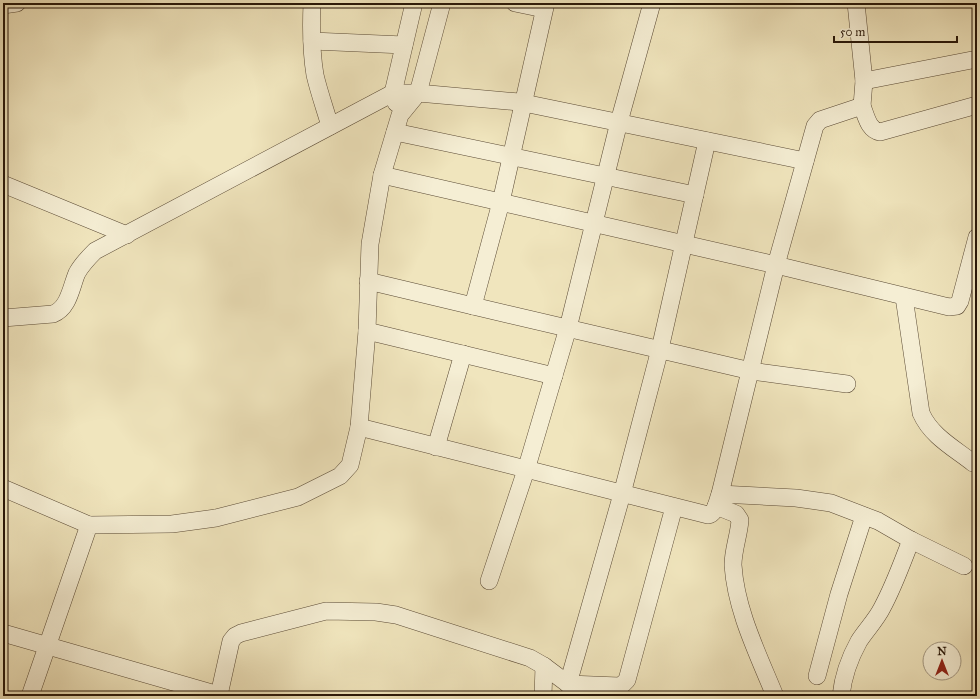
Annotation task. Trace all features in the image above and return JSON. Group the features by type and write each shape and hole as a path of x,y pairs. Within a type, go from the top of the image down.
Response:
{"street":[{"path":"3,5 17,3"},
{"path":"311,3 312,41 316,75 330,126"},
{"path":"400,115 393,92 414,3"},
{"path":"3,488 89,525 172,524 216,518 298,497 340,476 350,465 359,428 367,331 370,244 382,175 400,115 418,93 442,3"},
{"path":"473,306 501,202 545,6 515,3"},
{"path":"489,582 526,470 568,328 619,122 652,3"},
{"path":"856,3 864,81 862,106 871,128 874,131 880,132 977,105"},
{"path":"312,41 404,45"},
{"path":"864,81 977,59"},
{"path":"3,318 52,314 59,312 64,306 78,272 86,260 96,251 393,92 523,103 805,161"},
{"path":"359,428 711,515 714,512 718,500 776,265 815,126 820,120 862,106"},
{"path":"395,132 695,195"},
{"path":"568,684 622,494 660,349 707,141"},
{"path":"382,175 776,265 950,307 958,306 960,302 977,236"},
{"path":"3,184 127,234"},
{"path":"368,280 751,371 847,384"},
{"path":"904,297 920,413 925,423 934,433 973,463"},
{"path":"367,331 554,376"},
{"path":"436,447 463,354"},
{"path":"718,500 796,498 831,503 878,521 910,540 964,566"},
{"path":"718,500 736,514 740,520 733,564 736,588 742,612 775,696"},
{"path":"3,633 221,695 231,641 235,636 241,633 326,611 376,612 396,615 530,658 544,666 568,684 614,687 623,684 626,680 674,507"},
{"path":"817,676 839,594 864,516"},
{"path":"30,696 89,525"},
{"path":"841,696 842,683 846,667 860,641 881,610 893,587 910,540"},
{"path":"544,666 544,696"}]}
